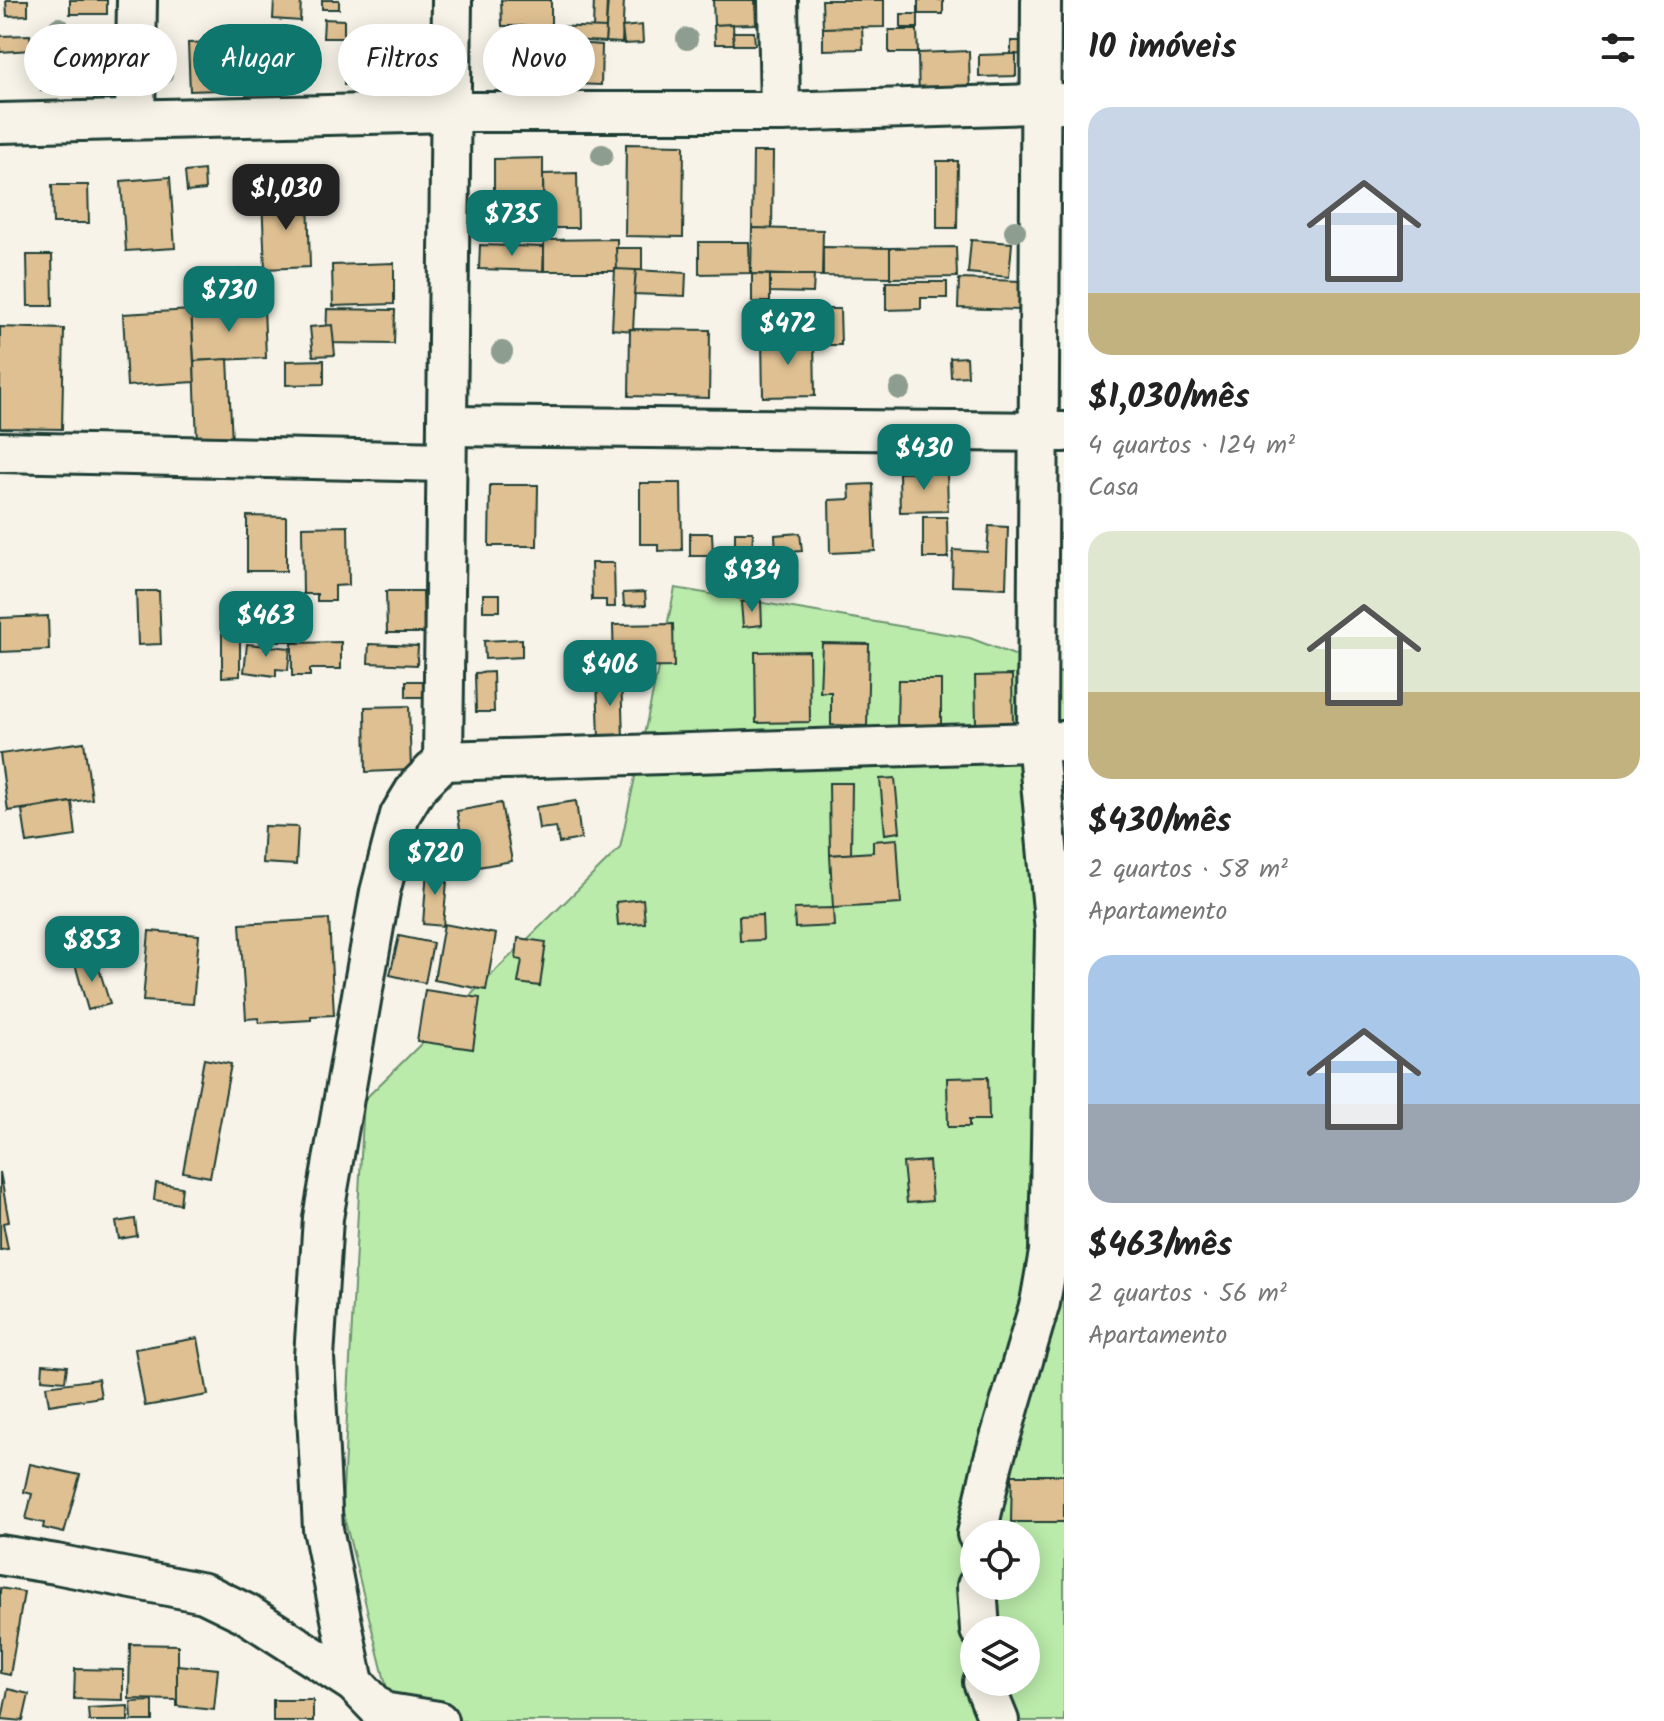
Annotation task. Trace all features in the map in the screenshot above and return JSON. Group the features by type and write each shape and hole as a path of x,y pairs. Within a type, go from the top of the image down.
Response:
{"street":[{"path":"135,119 137,0"},
{"path":"443,761 452,0"},
{"path":"778,0 780,112"},
{"path":"980,1520 993,1462 1040,1303 1049,1252 1058,1021 1051,741 1052,103 1041,0"},
{"path":"0,123 451,112 780,112 1052,103"},
{"path":"0,452 1051,432"},
{"path":"354,1683 323,1529 314,1357 323,1218 380,892 400,815 417,787 443,761 1051,741"},
{"path":"0,1555 204,1593 245,1613 354,1683 383,1716 438,1721"},
{"path":"966,1721 989,1697"}],"green space":[{"path":"675,588 970,638 1064,674 1064,1721 395,1721 342,1509 364,1100 620,848"}],"building":[{"path":"6,0 28,0 28,15 7,16"},
{"path":"70,0 107,0 107,14 70,14"},
{"path":"274,0 301,0 300,21 273,19"},
{"path":"322,0 339,0 339,9 322,9"},
{"path":"501,0 551,0 551,24 502,24"},
{"path":"594,0 607,0 606,28 595,28"},
{"path":"608,0 624,0 622,43 605,42"},
{"path":"713,0 755,0 756,24 714,25"},
{"path":"822,0 884,0 884,27 823,28"},
{"path":"918,0 943,0 943,14 918,14"},
{"path":"901,14 918,14 918,28 901,28"},
{"path":"324,19 344,20 344,24 338,24 338,38 323,38"},
{"path":"733,24 734,44 715,44 714,25"},
{"path":"642,25 643,43 624,44 622,27"},
{"path":"862,27 863,49 823,50 823,28"},
{"path":"595,28 606,28 605,42 595,41"},
{"path":"889,30 917,30 918,53 889,53"},
{"path":"733,32 754,32 755,45 734,45"},
{"path":"24,35 24,50 0,52 0,36"},
{"path":"1011,41 1033,41 1033,55 1011,54"},
{"path":"188,43 193,43 193,91 190,91"},
{"path":"595,45 602,45 601,85 595,85"},
{"path":"969,51 970,101 919,102 918,53"},
{"path":"1016,54 1016,76 979,77 979,55"},
{"path":"626,144 684,145 683,237 625,236"},
{"path":"753,152 773,152 772,229 752,228"},
{"path":"543,158 543,222 494,222 494,159"},
{"path":"937,161 958,161 957,228 937,228"},
{"path":"204,170 205,190 187,192 185,172"},
{"path":"577,173 578,228 544,228 543,174"},
{"path":"170,177 175,248 126,251 121,181"},
{"path":"52,185 88,185 89,223 53,223"},
{"path":"308,195 310,267 265,269 262,197"},
{"path":"752,228 823,230 822,276 751,274"},
{"path":"617,239 617,271 544,271 544,240"},
{"path":"971,240 1012,243 1009,277 968,273"},
{"path":"699,242 749,242 750,273 699,274"},
{"path":"480,245 544,247 543,271 479,269"},
{"path":"823,247 890,248 890,277 823,276"},
{"path":"956,247 957,277 890,278 890,248"},
{"path":"616,248 642,248 642,270 617,271"},
{"path":"27,255 52,255 53,306 28,306"},
{"path":"394,263 394,304 333,306 332,265"},
{"path":"265,269 266,307 207,309 206,271"},
{"path":"615,269 636,270 633,331 612,329"},
{"path":"636,270 686,273 685,296 634,294"},
{"path":"752,274 770,275 770,302 752,302"},
{"path":"770,275 814,275 813,293 770,292"},
{"path":"959,279 1021,281 1020,310 958,308"},
{"path":"886,282 947,282 947,298 921,298 921,309 886,310"},
{"path":"264,307 266,358 194,361 191,310"},
{"path":"327,309 395,310 394,344 326,343"},
{"path":"821,309 840,309 841,345 821,345"},
{"path":"191,310 195,382 127,386 123,314"},
{"path":"332,325 335,355 313,356 310,327"},
{"path":"0,327 64,329 62,429 0,428"},
{"path":"630,329 710,330 709,398 629,396"},
{"path":"762,338 814,338 815,396 763,397"},
{"path":"967,357 968,376 951,377 950,358"},
{"path":"228,359 232,442 197,443 194,361"},
{"path":"324,360 324,384 286,385 286,361"},
{"path":"947,471 948,511 900,512 899,473"},
{"path":"640,483 681,483 682,550 658,551 658,544 640,544"},
{"path":"873,484 875,551 830,553 829,500 850,499 849,485"},
{"path":"490,485 538,485 537,546 489,546"},
{"path":"247,516 286,517 286,571 247,571"},
{"path":"923,517 947,517 948,558 923,558"},
{"path":"348,526 349,585 335,586 335,601 317,601 317,594 303,594 302,527"},
{"path":"989,526 1008,527 1006,588 952,586 953,550 987,552"},
{"path":"735,532 753,532 752,553 735,552"},
{"path":"690,533 712,533 713,556 690,556"},
{"path":"800,533 802,551 776,553 775,535"},
{"path":"591,563 614,563 615,607 606,607 606,600 592,600"},
{"path":"136,591 159,591 161,644 138,645"},
{"path":"386,591 423,591 424,633 387,633"},
{"path":"645,592 646,605 624,606 623,593"},
{"path":"483,594 500,594 500,611 483,611"},
{"path":"761,601 762,625 743,627 741,602"},
{"path":"48,616 49,650 0,652 0,618"},
{"path":"673,624 674,667 614,668 613,625"},
{"path":"298,629 298,641 274,641 274,630"},
{"path":"222,634 240,634 240,676 222,677"},
{"path":"522,639 522,657 485,659 484,641"},
{"path":"341,642 341,669 310,669 310,676 292,676 292,643"},
{"path":"822,643 869,644 867,726 831,725 831,692 820,692"},
{"path":"247,644 290,648 288,670 276,669 276,676 244,672"},
{"path":"369,644 418,646 417,665 368,663"},
{"path":"809,651 810,722 756,723 755,652"},
{"path":"493,672 494,712 476,712 475,673"},
{"path":"621,675 623,739 599,740 597,676"},
{"path":"1012,675 1013,724 976,724 975,676"},
{"path":"898,680 941,680 941,725 897,725"},
{"path":"406,681 425,681 425,697 406,697"},
{"path":"409,706 411,770 366,772 365,707"},
{"path":"84,742 92,799 8,811 0,754"},
{"path":"895,778 900,832 885,834 880,779"},
{"path":"829,783 852,783 851,854 830,855"},
{"path":"576,801 581,839 559,843 556,827 539,829 536,807"},
{"path":"72,802 76,836 27,843 22,810"},
{"path":"501,803 512,861 467,869 457,811"},
{"path":"264,826 298,827 296,865 262,863"},
{"path":"897,839 901,904 833,908 830,855 873,852 873,841"},
{"path":"427,869 448,870 443,926 423,924"},
{"path":"643,899 645,923 618,925 616,902"},
{"path":"833,908 834,926 795,928 794,909"},
{"path":"762,915 763,940 740,941 739,916"},
{"path":"329,919 334,1015 311,1016 311,1020 259,1023 259,1018 246,1019 240,924"},
{"path":"444,924 496,934 486,990 434,980"},
{"path":"149,931 199,935 193,1004 143,1001"},
{"path":"399,936 433,943 425,983 390,975"},
{"path":"518,938 546,942 540,986 518,983 522,960 516,959"},
{"path":"96,959 110,1004 88,1010 75,964"},
{"path":"425,990 480,998 473,1049 417,1041"},
{"path":"204,1059 231,1064 210,1177 183,1172"},
{"path":"988,1077 989,1120 969,1120 969,1127 948,1127 947,1078"},
{"path":"929,1161 932,1201 907,1203 903,1163"},
{"path":"0,1172 9,1222 3,1223 8,1249 0,1250"},
{"path":"156,1183 182,1187 180,1204 154,1200"},
{"path":"135,1219 137,1236 119,1239 116,1222"},
{"path":"198,1338 208,1395 145,1406 135,1349"},
{"path":"43,1364 67,1366 65,1381 42,1379"},
{"path":"98,1379 101,1397 49,1405 46,1386"},
{"path":"30,1464 80,1475 64,1533 43,1528 44,1523 26,1519 32,1494 24,1492"},
{"path":"1012,1475 1064,1475 1064,1522 1011,1520"},
{"path":"0,1588 24,1592 10,1675 0,1673"},
{"path":"130,1644 178,1645 178,1700 129,1699"},
{"path":"177,1665 218,1669 214,1710 177,1706"},
{"path":"75,1669 123,1670 123,1700 74,1699"},
{"path":"8,1689 29,1694 23,1721 2,1719"},
{"path":"273,1700 313,1700 313,1721 273,1721"},
{"path":"153,1701 153,1721 132,1721 131,1702"},
{"path":"128,1706 128,1721 89,1721 88,1708"}]}
